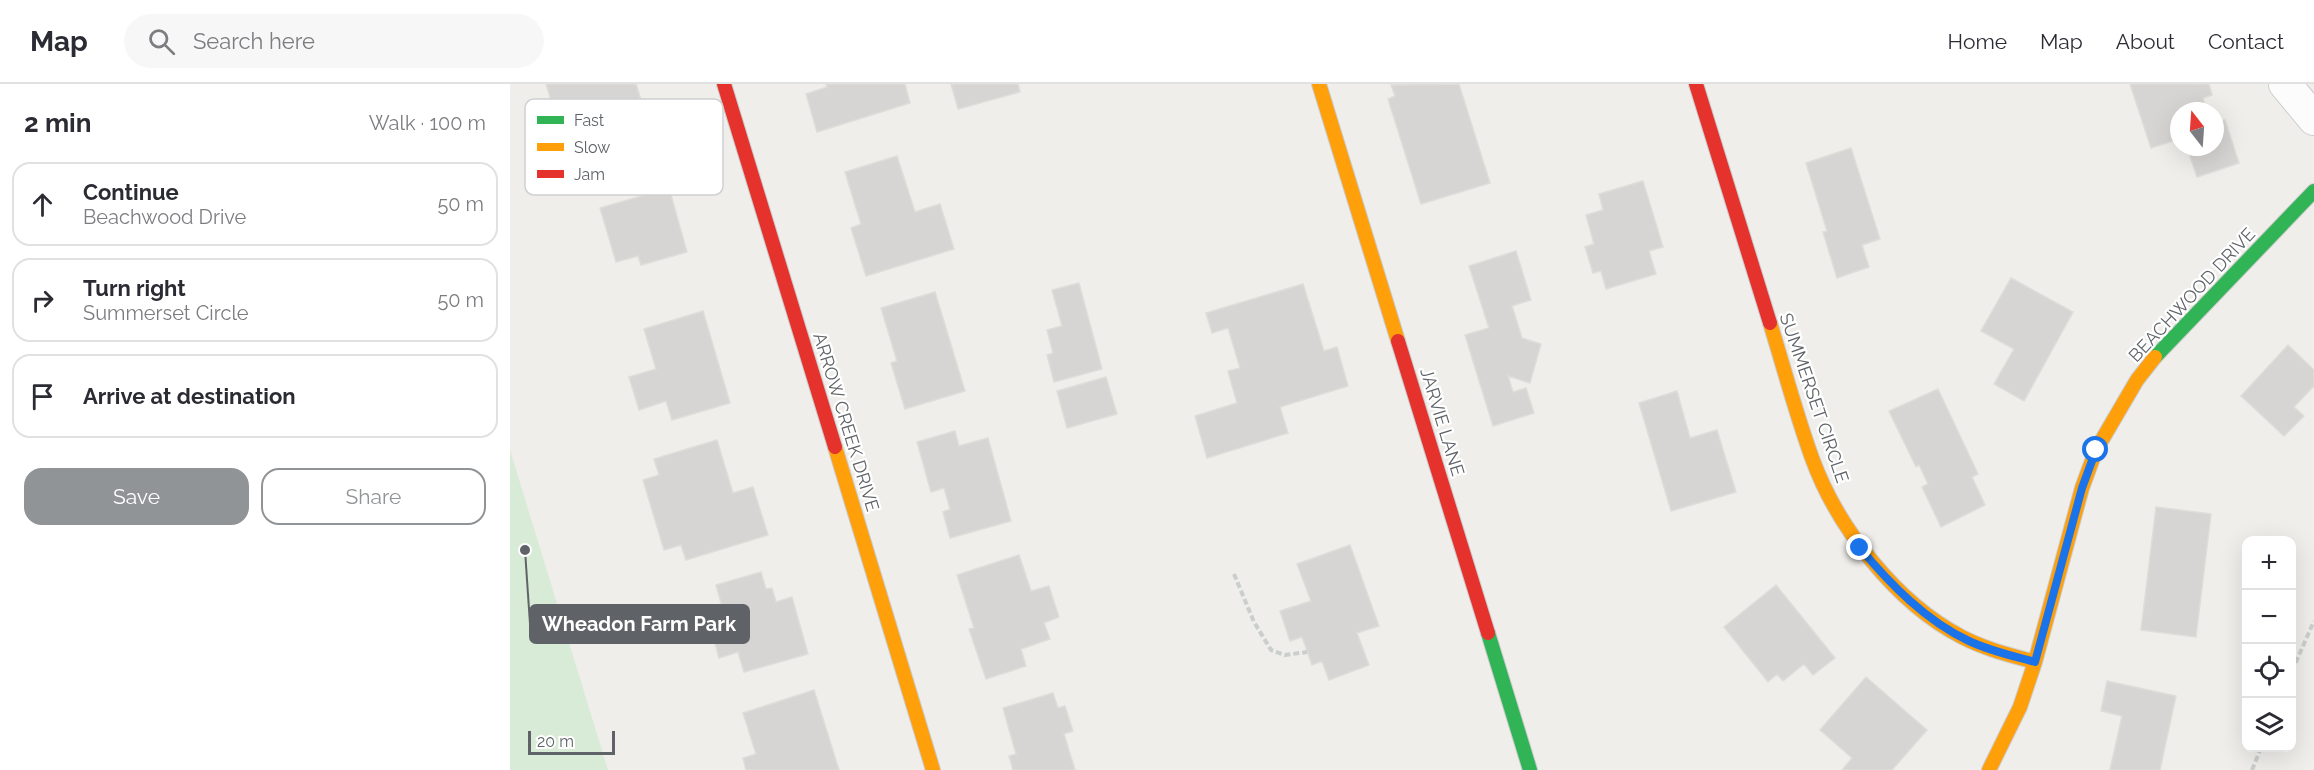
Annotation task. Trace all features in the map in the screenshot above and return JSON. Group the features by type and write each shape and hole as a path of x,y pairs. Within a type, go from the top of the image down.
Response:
{"street":[{"name":"ARROW CREEK DRIVE","path":"724,84 933,770"},
{"name":"JARVIE LANE","path":"1319,84 1530,770"},
{"name":"SUMMERSET CIRCLE","path":"1696,84 1812,459 1840,519 1883,575 1907,598 1948,629 1992,650 2035,662"},
{"path":"2285,84 2314,119"},
{"name":"BEACHWOOD DRIVE","path":"1989,770 2020,706 2035,662 2082,488 2096,450 2137,380 2162,349 2314,191"}],"path":[{"path":"1234,574 1254,622 1271,650 1285,655 1307,652"},
{"path":"2296,662 2314,621"},
{"path":"2252,770 2259,752"}],"green space":[{"path":"510,450 608,770 510,770"}],"building":[{"path":"546,84 636,84 641,99 551,99"},
{"path":"826,84 905,84 910,103 817,132 806,94 827,87"},
{"path":"951,84 1018,84 1020,92 958,109"},
{"path":"1459,84 1490,183 1421,204 1388,99 1395,96 1391,85"},
{"path":"2130,84 2209,84 2212,95 2203,98 2204,102 2170,102 2170,142 2151,148"},
{"path":"2224,120 2239,163 2197,177 2190,156 2224,156"},
{"path":"1851,148 1880,239 1862,245 1869,267 1837,278 1823,232 1827,231 1806,163"},
{"path":"897,156 915,212 940,204 954,249 866,276 851,228 861,224 845,172"},
{"path":"1643,181 1663,247 1649,251 1656,274 1606,289 1601,271 1593,273 1585,247 1594,244 1586,215 1603,210 1599,194"},
{"path":"645,195 671,195 687,252 641,265 638,256 616,262 600,208"},
{"path":"1516,251 1531,300 1512,306 1522,338 1541,344 1530,383 1508,376 1513,392 1526,388 1534,413 1493,426 1465,335 1489,328 1469,266"},
{"path":"2011,278 2073,312 2024,401 1994,384 2014,349 1981,331"},
{"path":"1079,283 1102,369 1054,382 1047,355 1053,353 1047,330 1062,326 1052,290"},
{"path":"1303,284 1324,351 1337,347 1348,386 1280,407 1288,433 1207,458 1195,416 1237,403 1228,371 1240,368 1228,328 1212,333 1206,313"},
{"path":"935,292 965,391 905,409 891,363 897,361 881,308"},
{"path":"703,311 730,403 672,420 666,401 639,410 629,377 656,369 644,329"},
{"path":"2288,345 2314,370 2314,386 2294,407 2304,416 2284,436 2241,396"},
{"path":"1106,377 1117,414 1067,428 1057,391"},
{"path":"1938,389 1978,474 1972,477 1985,505 1941,527 1922,487 1928,484 1919,465 1916,467 1889,411"},
{"path":"1677,391 1690,438 1717,430 1736,492 1671,511 1639,403"},
{"path":"955,431 959,446 988,438 1011,521 950,538 943,512 950,509 944,488 931,492 917,442"},
{"path":"717,440 733,493 753,487 768,535 686,560 681,545 664,550 643,480 659,475 654,459"},
{"path":"2156,507 2211,514 2196,637 2141,630"},
{"path":"1350,545 1379,626 1357,633 1369,665 1329,680 1322,661 1312,665 1302,637 1290,641 1280,611 1311,601 1297,564"},
{"path":"1019,555 1031,591 1049,586 1059,617 1044,623 1050,639 1021,649 1026,666 986,679 969,629 974,628 957,575"},
{"path":"761,572 766,589 772,588 776,602 792,597 808,654 744,672 738,652 719,658 710,626 726,621 716,585"},
{"path":"1776,585 1835,658 1813,675 1804,664 1783,681 1777,674 1768,682 1724,627"},
{"path":"1866,677 1927,730 1892,770 1842,770 1852,758 1820,730"},
{"path":"2107,681 2176,696 2160,770 2110,770 2122,716 2101,711"},
{"path":"814,690 839,770 746,770 743,758 756,754 743,713"},
{"path":"1053,693 1058,708 1065,706 1073,731 1064,734 1075,770 1013,770 1009,756 1016,754 1003,708"}],"traffic: fast":[{"path":"2155,357 2314,191"},
{"path":"1488,633 1530,770"}],"traffic: slow":[{"path":"1319,84 1398,341"},
{"path":"1770,323 1801,425 1823,484 1853,536 1872,561 1914,604 1962,637 2035,662"},
{"path":"1989,770 2020,707 2035,662 2082,488 2096,450 2137,380 2155,357"},
{"path":"835,447 933,770"}],"traffic: jam":[{"path":"724,84 835,447"},
{"path":"1696,84 1770,323"},
{"path":"1398,341 1488,633"}],"place":[{"name":"Wheadon Farm Park","path":"525,550"}],"route":[{"path":"1860,548 1907,598 1948,629 1968,641 2035,662 2082,488 2096,450"}]}
